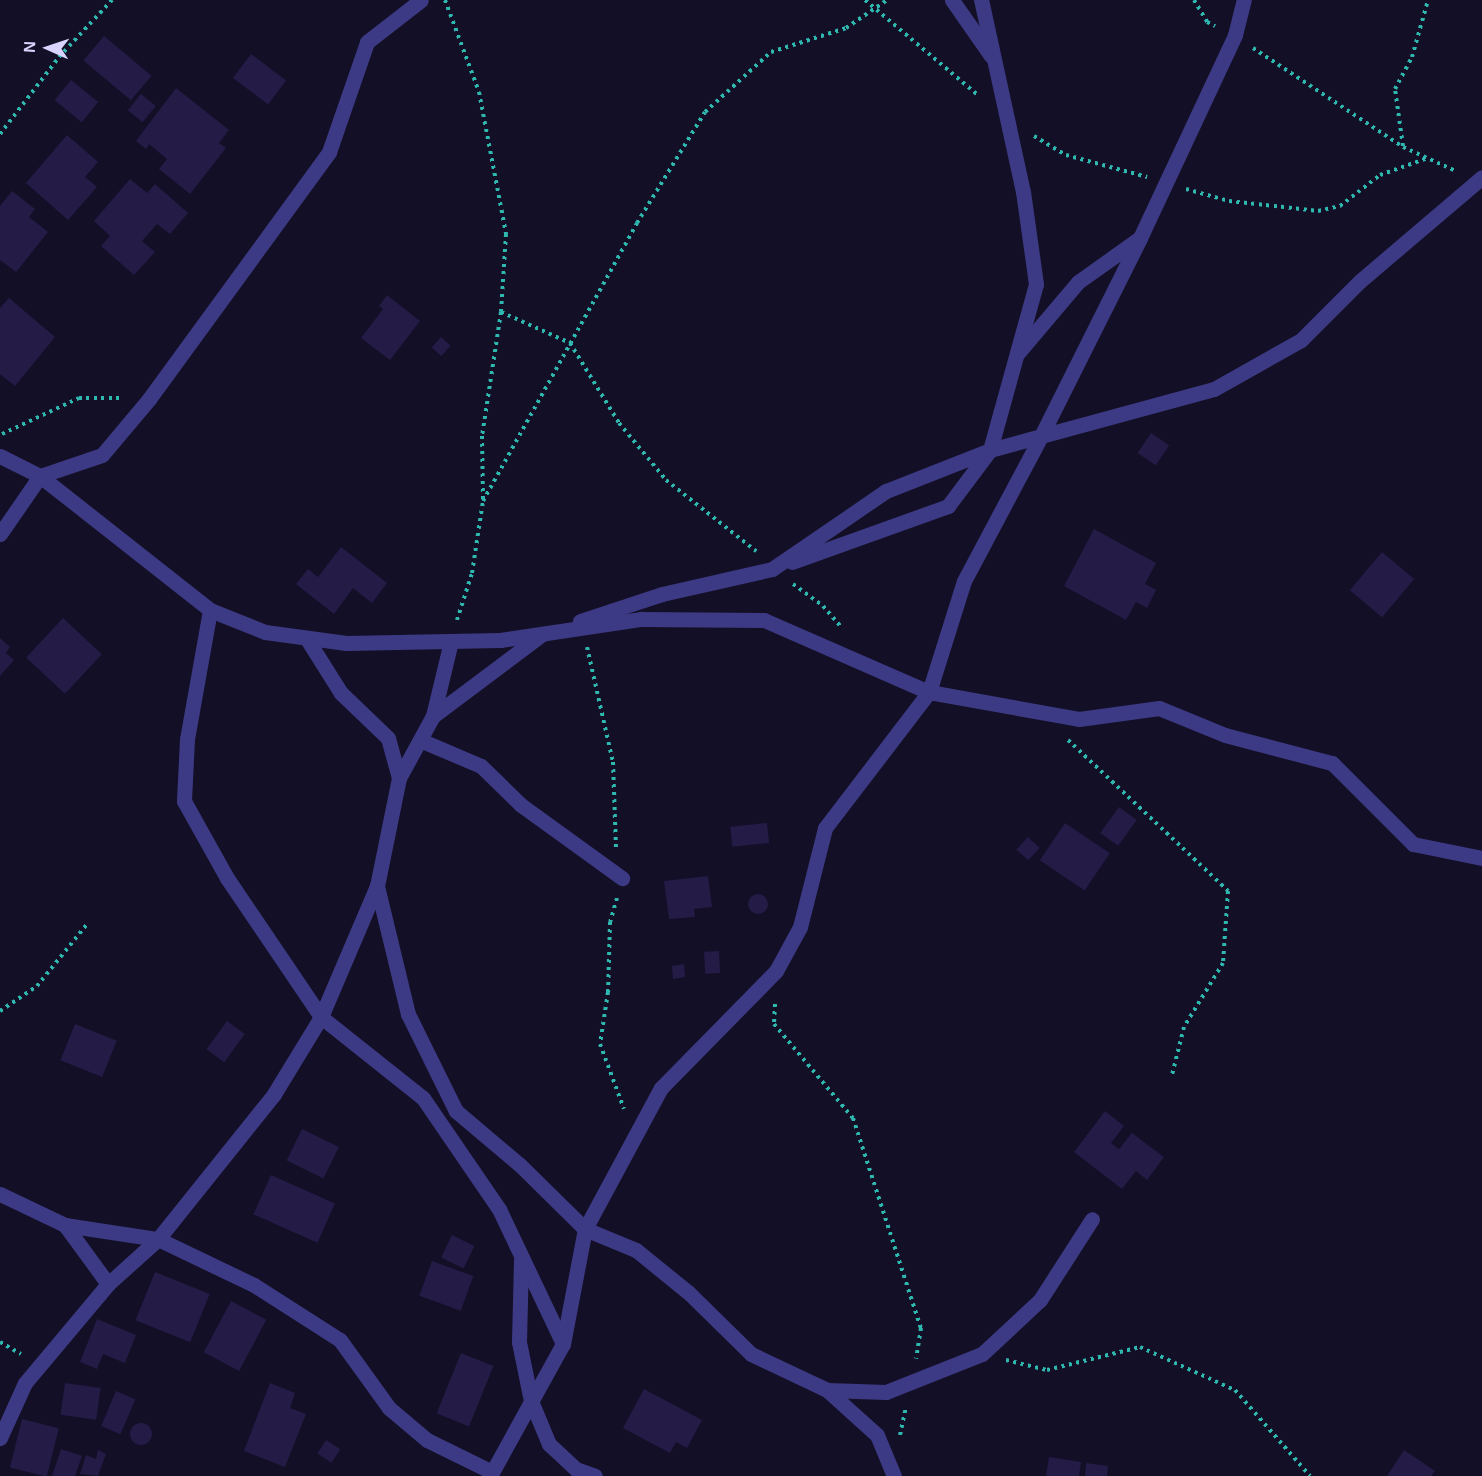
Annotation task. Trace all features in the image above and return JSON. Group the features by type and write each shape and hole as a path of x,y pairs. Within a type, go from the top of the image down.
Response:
{"street":[{"path":"0,534 40,476 102,455 149,399 328,152 368,42 422,0"},
{"path":"952,0 994,60"},
{"path":"433,716 542,633 662,594 772,569 948,506 990,450 1012,359 1036,284 1007,120 981,0"},
{"path":"0,1194 65,1226 158,1239 254,1285 340,1340 388,1408 427,1440 489,1475 563,1344 585,1229 661,1088 776,971 800,927 825,828 929,692 964,581 1041,436 1140,238 1235,35 1244,0"},
{"path":"772,569 886,491 990,450 1214,389 1301,340 1360,281 1481,181"},
{"path":"1012,359 1078,282 1140,238"},
{"path":"0,456 40,476 210,610 265,632 346,643 500,640 641,619 764,620 929,692 1079,719 1159,708 1225,735 1332,764 1413,844 1482,858"},
{"path":"210,610 187,739 184,801 227,878 321,1017 423,1098 499,1209 563,1344"},
{"path":"307,639 341,693 388,738 399,778"},
{"path":"0,1438 25,1383 108,1284 158,1239 274,1094 321,1017 377,886 399,778 433,716 452,641"},
{"path":"420,740 481,766 521,806 622,878"},
{"path":"377,886 408,1014 456,1112 520,1165 585,1229 636,1250 689,1293 751,1354 827,1390 877,1435 894,1472"},
{"path":"827,1390 886,1392 982,1354 1040,1300 1092,1219"},
{"path":"65,1226 108,1284"},
{"path":"521,1257 519,1342 531,1401 549,1444 576,1469 595,1476"}],"path":[{"path":"0,134 59,57 112,0"},
{"path":"445,0 479,92 506,234 501,312 482,436 483,501 472,573 452,641"},
{"path":"865,0 877,7 1007,120 1066,155 1229,201 1318,211 1340,206 1380,175 1428,158"},
{"path":"483,501 570,343 705,112 771,52 846,28 887,0"},
{"path":"1194,0 1207,22 1235,35 1308,87 1403,147 1481,181"},
{"path":"1403,147 1395,89 1412,57 1428,0"},
{"path":"501,312 570,343 619,423 666,480 753,548 772,569 823,606 851,638"},
{"path":"0,435 79,398 149,399"},
{"path":"1037,711 1228,891 1223,963 1184,1027 1172,1075"},
{"path":"0,1011 37,986 88,923"},
{"path":"776,971 774,1024 853,1118 921,1328 894,1472"},
{"path":"982,1354 1047,1370 1140,1347 1235,1390 1310,1476"}],"building":[{"path":"104,36 151,76 131,100 83,61"},
{"path":"251,54 286,80 268,104 233,78"},
{"path":"71,80 98,102 82,122 55,100"},
{"path":"176,88 229,130 219,143 226,148 190,194 159,169 167,159 149,144 146,149 136,141"},
{"path":"141,94 156,106 143,122 128,110"},
{"path":"67,135 98,162 85,177 97,187 68,220 26,183"},
{"path":"130,179 147,193 155,184 188,213 170,234 157,224 142,241 155,252 134,275 101,246 110,236 94,221"},
{"path":"12,191 35,209 29,217 48,232 16,272 0,260 0,206"},
{"path":"387,295 420,321 390,360 361,338 383,309 379,306"},
{"path":"9,298 55,337 15,386 0,374 0,308"},
{"path":"441,337 451,346 441,356 432,347"},
{"path":"1151,433 1169,445 1156,465 1138,453"},
{"path":"1094,529 1156,563 1145,584 1156,590 1147,608 1136,602 1126,620 1064,586"},
{"path":"341,547 387,583 372,603 353,588 334,614 296,584 308,569 318,577"},
{"path":"1382,552 1414,579 1382,617 1350,590"},
{"path":"63,618 102,654 65,694 26,657"},
{"path":"0,638 10,647 6,653 14,660 0,676"},
{"path":"1119,807 1137,820 1118,846 1100,833"},
{"path":"767,823 769,843 732,847 730,827"},
{"path":"1065,823 1110,853 1085,891 1040,860"},
{"path":"1028,837 1040,848 1028,860 1016,849"},
{"path":"708,876 712,907 694,909 695,917 669,919 664,881"},
{"path":"758,894 765,897 768,904 765,911 758,914 751,911 748,904 751,897"},
{"path":"719,951 720,973 705,974 704,952"},
{"path":"684,964 685,977 673,979 672,966"},
{"path":"227,1021 245,1034 224,1062 206,1049"},
{"path":"75,1024 117,1041 102,1077 60,1060"},
{"path":"1105,1111 1124,1126 1111,1143 1119,1149 1132,1133 1164,1157 1147,1180 1136,1171 1122,1189 1074,1152"},
{"path":"302,1129 339,1147 324,1178 287,1160"},
{"path":"271,1175 335,1203 317,1243 254,1214"},
{"path":"452,1235 474,1246 464,1268 441,1257"},
{"path":"432,1261 473,1276 461,1311 419,1296"},
{"path":"155,1272 210,1294 190,1342 136,1320"},
{"path":"231,1301 266,1320 239,1371 204,1352"},
{"path":"97,1319 136,1335 125,1363 103,1354 97,1369 80,1362"},
{"path":"461,1353 493,1366 469,1426 437,1413"},
{"path":"65,1383 101,1388 96,1420 61,1415"},
{"path":"270,1383 295,1393 290,1408 306,1414 285,1467 244,1451"},
{"path":"644,1389 702,1420 687,1448 676,1442 670,1453 623,1428"},
{"path":"116,1391 135,1399 120,1434 101,1426"},
{"path":"22,1419 59,1428 47,1476 10,1468"},
{"path":"141,1423 149,1426 152,1434 149,1442 141,1445 133,1442 130,1434 133,1426"},
{"path":"326,1440 340,1449 332,1463 317,1453"},
{"path":"61,1449 82,1456 75,1476 52,1476"},
{"path":"98,1450 106,1454 98,1476 80,1474 86,1455 96,1459"},
{"path":"1404,1450 1435,1471 1431,1476 1387,1476"},
{"path":"1049,1457 1081,1462 1079,1476 1046,1476"},
{"path":"1086,1463 1108,1466 1107,1476 1085,1476"}]}
